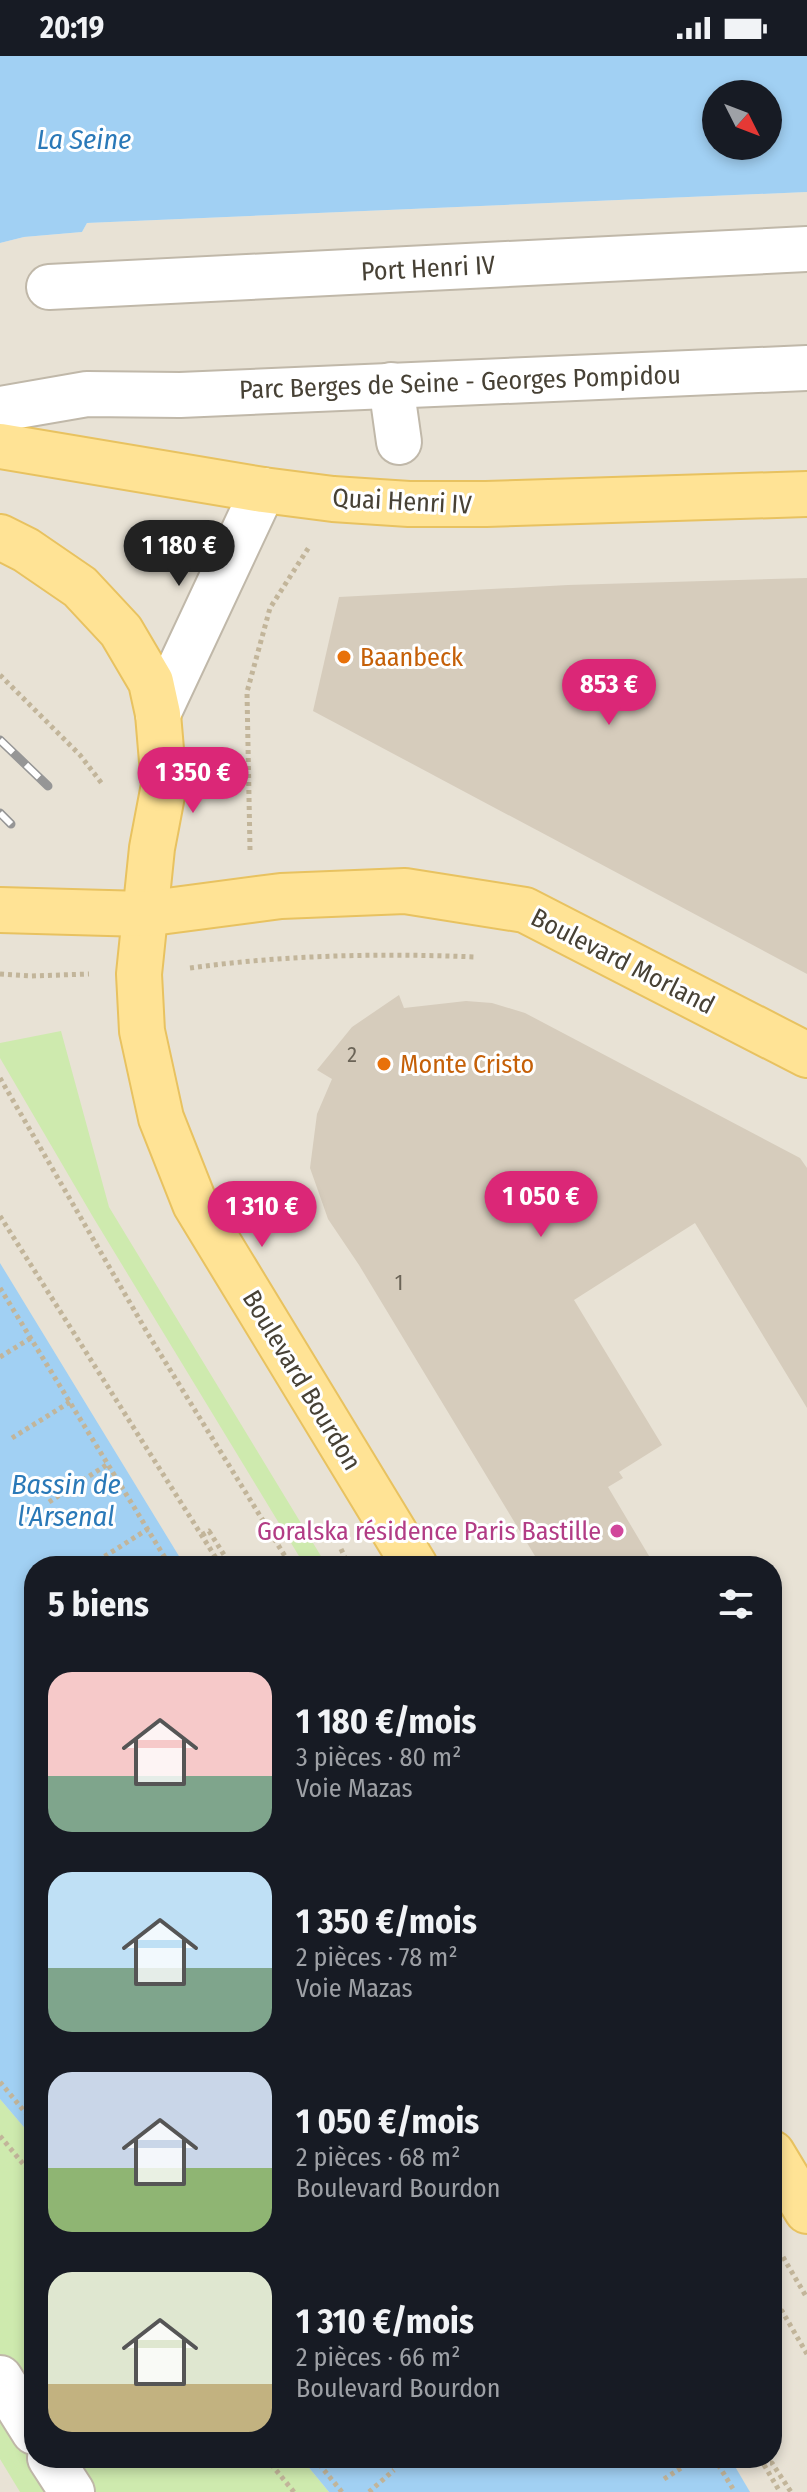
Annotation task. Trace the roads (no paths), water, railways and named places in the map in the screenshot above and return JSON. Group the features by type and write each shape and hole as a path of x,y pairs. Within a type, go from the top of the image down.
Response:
{"main road":[{"name":"Quai Henri IV","path":"0,446 263,490 392,503 486,504 807,494"},
{"name":"Boulevard Bourdon","path":"0,537 26,550 80,587 121,631 151,682 158,714 164,785 152,848 139,974 142,1031 161,1118 195,1204 409,1556"},
{"name":"Boulevard Morland","path":"0,910 144,914 281,896 405,891 525,910 807,1055"},
{"path":"782,2170 807,2211"}],"street":[{"name":"Port Henri IV","path":"49,287 807,249"},
{"name":"Parc Berges de Seine - Georges Pompidou","path":"0,409 87,394 180,395 807,368"},
{"path":"391,385 399,442"},
{"path":"158,714 263,490"},
{"path":"0,2378 24,2416"},
{"path":"56,2468 72,2492"}],"water":[{"name":"La Seine","path":"0,56 807,56 807,192 87,223 82,232 24,237 0,243"},
{"name":"Bassin de l'Arsenal","path":"0,1263 179,1556 24,1556 24,2127 0,2099"},
{"path":"309,2468 736,2468 750,2492 329,2492"}],"railway":[{"path":"0,740 48,786"},
{"path":"0,813 11,824"}],"place":[{"name":"Baanbeck","path":"344,657"},
{"name":"Monte Cristo","path":"384,1064"},
{"name":"Goralska résidence Paris Bastille","path":"617,1531"}]}
